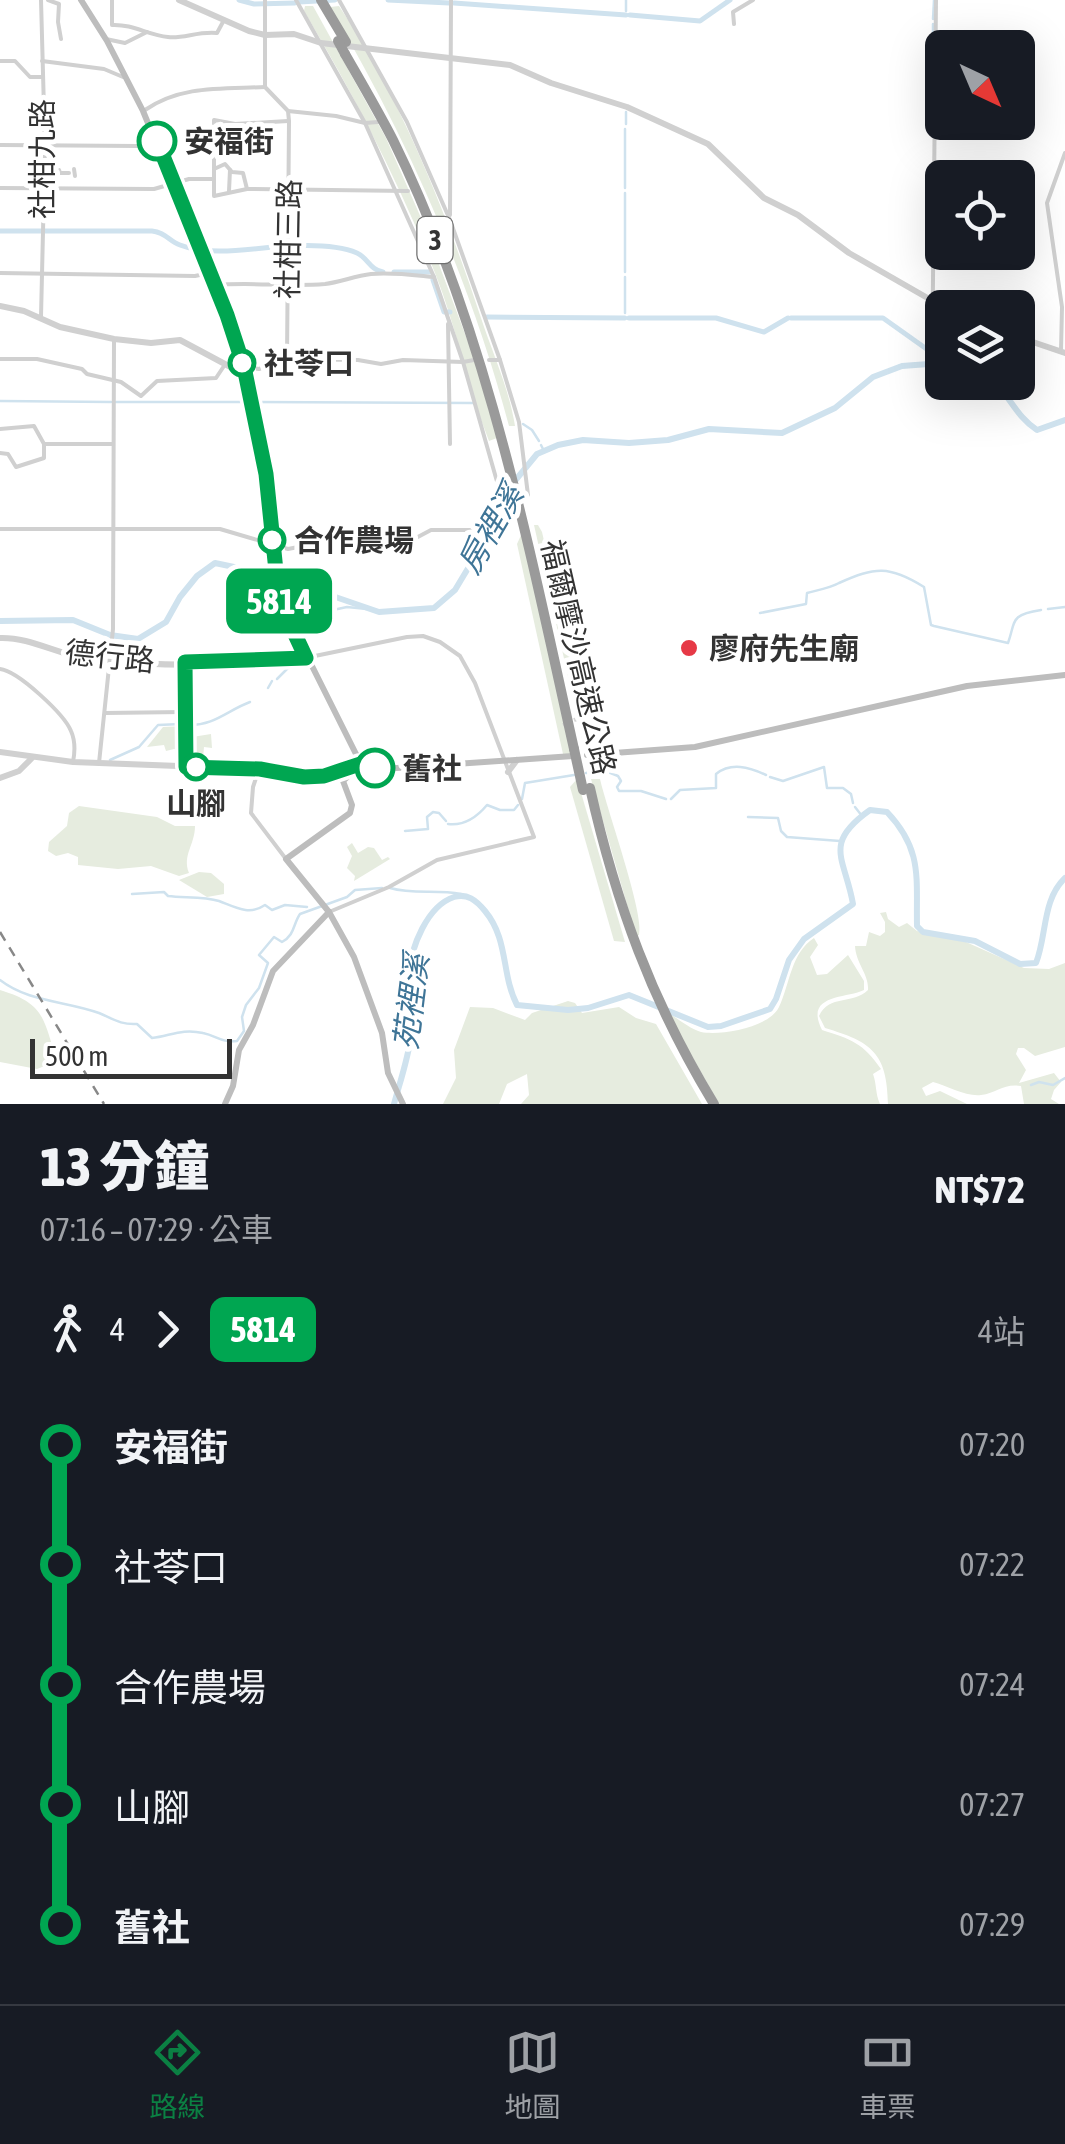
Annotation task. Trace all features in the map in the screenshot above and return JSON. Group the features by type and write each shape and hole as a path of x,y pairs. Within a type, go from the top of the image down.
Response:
{"highway":[{"name":"福爾摩沙高速公路","path":"320,4 397,137 442,241 503,436 587,789 628,937 675,1042 710,1104"}],"main road":[{"path":"81,0 105,38 156,139 244,367 266,474 284,616 333,706 357,766"},
{"path":"357,766 382,769 579,752 695,747 967,686 1065,675"},
{"path":"357,766 343,781 352,804 350,813 286,860 329,912 354,957 378,1022 388,1073 402,1103"},
{"path":"225,1104 233,1086 239,1050 273,971 329,912"}],"street":[{"path":"44,0 59,4 62,39"},
{"name":"社柑九路","path":"41,317 44,0"},
{"path":"112,0 112,24 128,24 175,38 194,32 217,33 224,20"},
{"path":"178,0 265,36 294,34 320,43 451,56 519,68 627,107 708,144 764,198 798,215 873,268 925,294"},
{"path":"0,528 220,529 288,550 360,535 399,547 431,530 482,530 480,514 498,485 434,277 365,123 296,0"},
{"path":"338,0 407,122 450,220 517,413 528,496"},
{"path":"450,220 452,0"},
{"path":"734,24 733,12 753,0"},
{"path":"932,290 936,0"},
{"path":"265,3 265,88 288,111 378,122"},
{"path":"105,38 124,43 148,32"},
{"path":"0,62 15,61 30,77 42,77"},
{"path":"42,62 104,69 127,79"},
{"path":"143,112 162,98 186,90 265,88"},
{"name":"社柑三路","path":"287,359 288,111"},
{"path":"289,120 235,124 214,120 214,196 247,189 408,190"},
{"path":"395,122 407,122"},
{"path":"0,146 138,146 156,139"},
{"path":"1035,343 1063,352 1062,307 1047,204 1065,153"},
{"path":"212,169 225,164 230,170 244,173 247,189"},
{"path":"59,170 73,173"},
{"path":"229,192 230,170"},
{"path":"0,188 154,189 174,182 213,179"},
{"path":"0,274 209,274"},
{"path":"214,285 324,284 373,274 434,277"},
{"path":"0,306 41,317 60,328 114,339 151,343 180,340 238,372 244,367 259,369 287,359 358,360 372,364 474,360"},
{"path":"447,316 450,444"},
{"path":"99,763 112,628 114,339"},
{"path":"0,359 37,359 82,369 87,374 122,382 141,396 158,381 216,378 225,365"},
{"path":"489,360 500,360"},
{"path":"0,428 34,426 44,444 44,458 16,467 8,454 0,454"},
{"path":"44,444 114,444"},
{"name":"德行路","path":"0,638 18,637 65,655 185,662 306,658 406,636 423,636 460,656 468,667 534,838 442,858 387,888 329,912"},
{"path":"185,662 186,767"},
{"path":"0,669 13,672 66,722 73,734 73,762"},
{"path":"104,712 183,712"},
{"path":"0,752 73,762 260,769 318,777 357,766"},
{"path":"0,778 19,771 32,758"},
{"path":"508,772 517,760"},
{"path":"260,769 253,787 251,813 286,860"}],"shaded area":[{"path":"305,6 313,6 386,138 425,227 474,358 497,438 489,441 443,294 406,205 358,107 304,11"},
{"path":"339,6 382,78 437,196 500,370 515,426 509,426 475,317 434,210 385,107 330,7"},
{"path":"534,525 542,532 592,752 585,752"},
{"path":"522,533 571,754 563,754 517,544"},
{"path":"186,726 186,738 211,734 212,748 204,747 203,758 186,759 186,752 166,751 164,745 147,747 163,727"},
{"path":"577,779 625,942 614,941 570,787"},
{"path":"591,779 600,779 624,861 639,924 636,936"},
{"path":"79,806 157,817 175,826 195,826 187,861 189,873 179,876 151,866 118,869 78,865 78,857 68,853 56,856 48,851 49,842 67,826 69,813"},
{"path":"352,843 358,853 374,848 382,860 390,859 354,881 355,876 347,868 352,856 347,847"},
{"path":"199,872 211,873 224,884 224,894 207,897 179,880"},
{"path":"886,912 888,919 899,927 907,923 917,931 966,942 1024,968 1049,969 1065,963 1065,1047 1035,1056 1018,1048 1016,1054 1026,1070 1019,1083 1054,1073 1061,1082 1051,1099 1059,1104 1024,1104 1021,1086 975,1095 933,1082 922,1088 926,1096 940,1091 967,1104 888,1104 884,1073 874,1052 855,1039 825,1028 819,1016 829,1005 868,990 855,946 866,946 869,932 880,936 885,932 880,913"},
{"path":"814,938 818,945 810,957 817,975 827,974 848,955 864,981 864,990 822,1004 818,1018 822,1030 856,1043 881,1069 873,1074 880,1104 719,1104 667,1012 692,1028 710,1033 732,1031 766,1020 779,1007 800,952"},
{"path":"0,990 35,1008 45,1024 57,1061 37,1069 0,1062"},
{"path":"568,1001 575,1003 582,1013 619,1007 656,1024 702,1104 521,1104 529,1095 527,1074 507,1084 499,1104 443,1104 456,1078 454,1050 470,1007 493,1008 525,1020 532,1013"}],"waterway":[{"path":"239,0 254,4 295,3"},
{"path":"299,2 335,0"},
{"path":"388,0 449,3"},
{"path":"626,0 626,11"},
{"path":"630,15 700,21 730,0"},
{"path":"933,19 934,0"},
{"path":"454,3 626,15"},
{"path":"933,24 933,30"},
{"path":"626,112 626,124"},
{"path":"625,129 625,188"},
{"path":"625,193 625,272"},
{"path":"0,231 152,231 180,245 205,250 285,246"},
{"path":"290,246 349,250 383,272"},
{"path":"394,272 430,272"},
{"path":"625,277 625,313"},
{"path":"433,280 444,312 450,312"},
{"path":"487,317 625,318"},
{"path":"629,318 716,318 764,332 788,318"},
{"path":"791,318 883,318 925,348"},
{"name":"房裡溪","path":"0,621 73,620 110,635 138,639 166,622 197,576 215,563 234,567 253,578 318,591 379,612 434,608 455,590 485,540 505,493 537,454 583,440 668,440 709,429 782,433 835,408 873,377 902,366 925,364"},
{"name":"房裡溪","path":"1009,400 1037,430 1065,420"},
{"path":"0,401 111,402"},
{"path":"116,402 249,402"},
{"path":"254,402 473,403"},
{"path":"523,424 539,441"},
{"name":"房裡溪","path":"541,445 544,451"},
{"path":"760,613 806,604 807,593 872,571 901,575 924,587 934,626 1008,643 1019,617 1041,610"},
{"path":"1048,609 1065,607"},
{"path":"304,642 333,610 367,609"},
{"path":"277,679 294,662"},
{"path":"268,688 272,681"},
{"path":"188,725 213,720 250,702"},
{"path":"110,760 139,747 158,725 181,724"},
{"path":"770,777 783,781 824,767 827,788 843,788 851,794 853,803"},
{"path":"671,799 680,790 716,788 716,774 728,768 747,768 766,775"},
{"path":"586,773 603,770 618,776 619,791 641,791 666,799"},
{"path":"522,799 525,783 574,775"},
{"path":"448,824 470,820 487,805 500,810 514,810 518,805"},
{"path":"855,807 862,816"},
{"name":"苑裡溪","path":"394,1104 411,1036 409,982 413,952 428,918 454,897 475,901 493,922 517,1005 568,1010 629,995 708,1027 770,1009 789,960 804,939 853,904 841,843 855,822 870,810 887,812 907,839 917,879 917,926 923,932 975,941 1020,964 1036,963 1052,897 1065,878"},
{"path":"405,831 428,829 427,817 433,812 446,821"},
{"path":"748,817 778,818 787,837 840,841"},
{"path":"0,980 35,997 137,1024 152,1038 189,1031 237,1041 244,1031 242,1017 246,1005 259,988 268,963 259,955 274,937 282,942 286,939 300,914 347,897 355,890 382,888"},
{"path":"390,888 461,894"},
{"path":"132,894 164,892 168,896 213,899 248,910 265,905 272,910 285,905 307,907"},
{"path":"1031,1085 1053,1085 1065,1078"}],"tunnel":[{"path":"563,725 579,718"}],"railway":[{"path":"0,932 104,1104"}],"bus line":[{"name":"5814","path":"157,141 244,367 266,474 279,600 306,658 185,662 186,767 260,769 304,777 324,776 360,764 375,768"}],"place":[{"name":"安福街","path":"157,141"},
{"name":"社苓口","path":"242,363"},
{"name":"合作農場","path":"272,540"},
{"name":"廖府先生廟","path":"689,648"},
{"name":"山腳","path":"196,767"},
{"name":"舊社","path":"375,768"}]}
